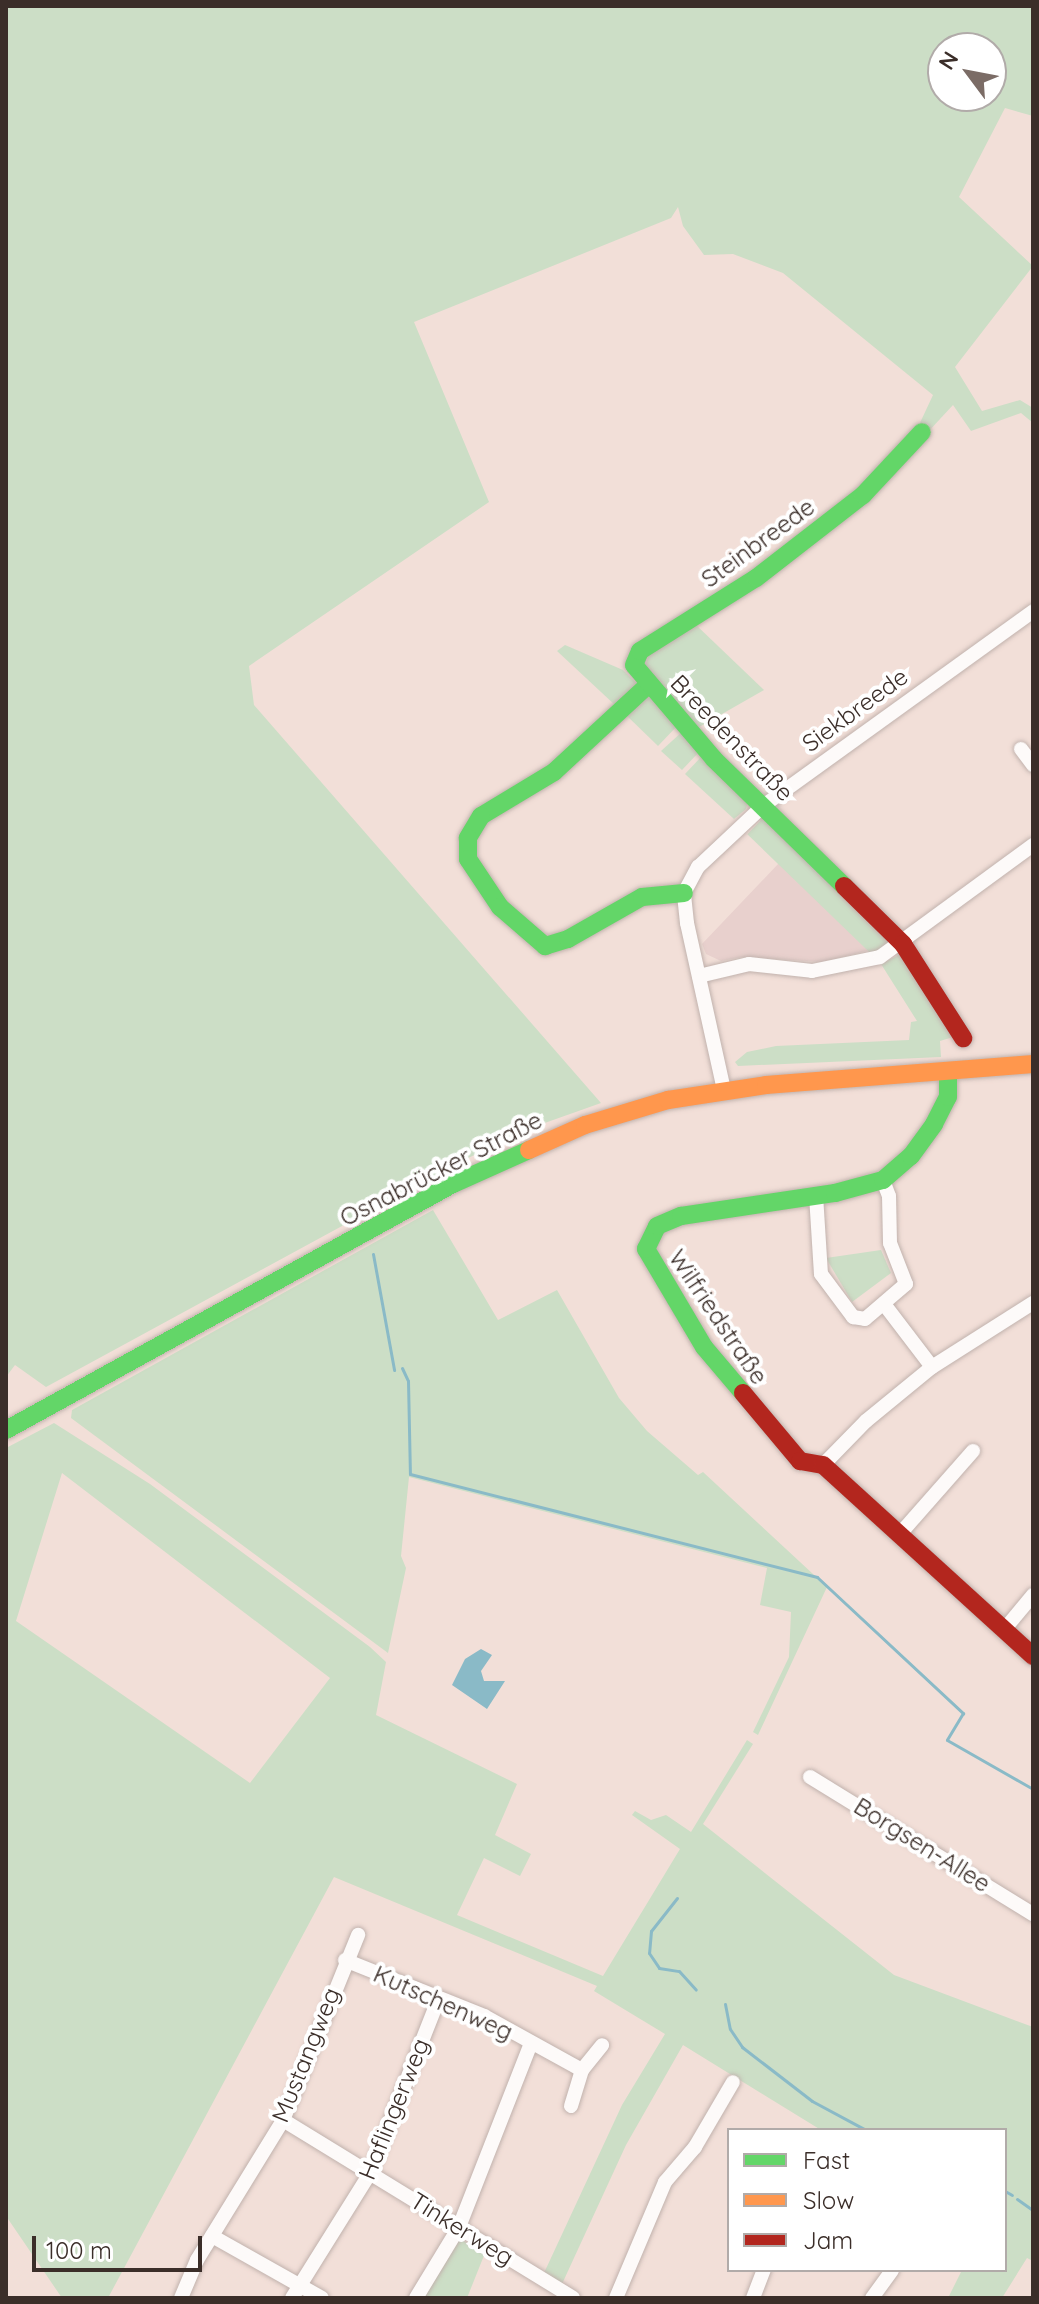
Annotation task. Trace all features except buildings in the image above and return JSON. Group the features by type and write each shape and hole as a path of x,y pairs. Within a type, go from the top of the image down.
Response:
{"street":[{"name":"Steinbreede","path":"648,685 634,665 640,651 792,550 863,495 922,432"},
{"name":"Siekbreede","path":"684,893 698,867 763,806 1033,611"},
{"name":"Breedenstraße","path":"684,893 658,892 642,897 568,939 545,946 500,907 480,880 468,859 472,826 554,772 648,685 763,806 903,944 963,1038"},
{"path":"1021,749 1033,765"},
{"path":"699,976 749,964 793,970 832,968 880,957 903,944 1033,845"},
{"path":"684,893 724,1090"},
{"name":"Osnabrücker Straße","path":"6,1430 502,1160 634,1108 724,1090 1033,1064"},
{"name":"Wilfriedstraße","path":"948,1073 948,1097 934,1124 911,1156 883,1180 816,1195 681,1216 657,1226 646,1249 648,1260 726,1376 800,1461 823,1465 1033,1656"},
{"path":"816,1195 819,1266 825,1282 853,1317 865,1319 906,1284 890,1243 889,1196 883,1180"},
{"path":"823,1465 866,1421 932,1367 1033,1303"},
{"path":"884,1304 932,1367"},
{"path":"899,1535 973,1451"},
{"path":"1003,1631 1033,1595"},
{"name":"Borgsen-Allee","path":"810,1777 1033,1914"},
{"name":"Mustangweg","path":"181,2298 212,2236 283,2120 345,1960 358,1935"},
{"name":"Kutschenweg","path":"345,1960 439,1998 582,2070"},
{"name":"Haflingerweg","path":"295,2293 370,2173 439,1998"},
{"path":"416,2298 459,2227 531,2043"},
{"path":"571,2106 582,2070 602,2045"},
{"path":"616,2298 665,2182 695,2147 733,2082"},
{"name":"Tinkerweg","path":"283,2120 459,2227 557,2294 573,2298"},
{"path":"212,2236 295,2293 322,2298"},
{"path":"753,2298 763,2272"},
{"path":"872,2298 891,2272"}],"shaded area":[{"path":"779,863 870,950 823,962 742,957 721,961 706,954 702,944"}],"green space":[{"path":"6,6 1033,6 1033,116 1007,109 1007,32 927,32 927,112 1003,112 959,197 1033,266 955,367 982,411 1020,400 1033,408 1033,423 1021,413 971,431 953,405 927,433 919,425 933,395 783,273 733,254 704,255 683,226 678,207 671,218 414,322 489,502 249,666 254,705 601,1103 525,1130 458,1163 46,1387 15,1365 6,1377"},
{"path":"694,623 764,690 694,730 645,666 650,652"},
{"path":"565,645 623,670 637,684 616,706 557,651"},
{"path":"657,697 679,724 658,746 624,713 638,699"},
{"path":"683,731 700,751 682,770 661,751"},
{"path":"701,757 748,800 746,809 734,819 685,774"},
{"path":"764,817 891,940 875,957 747,834"},
{"path":"903,953 953,1037 940,1041 941,1057 738,1066 735,1062 747,1052 776,1046 909,1040 911,1022 917,1021 881,964"},
{"path":"433,1210 498,1320 557,1290 619,1398 647,1431 698,1475 703,1472 827,1587 758,1735 753,1732 789,1657 791,1612 760,1605 767,1568 409,1477 401,1556 406,1568 388,1653 71,1418 72,1410"},
{"path":"881,1250 891,1273 852,1302 826,1258"},
{"path":"54,1423 150,1484 370,1647 386,1662 376,1715 517,1784 495,1835 531,1854 520,1876 484,1858 457,1915 603,1976 680,1849 632,1815 635,1811 651,1820 666,1815 691,1832 747,1740 753,1744 703,1824 894,1975 1033,2027 1033,2261 1027,2258 1002,2298 948,2298 961,2272 1007,2272 1007,2128 818,2128 683,2045 626,2145 562,2284 544,2273 622,2105 665,2034 594,1991 597,1986 334,1877 108,2298 62,2298 6,2216 6,1448","holes":["62,1473 330,1678 250,1783 16,1621"]},
{"path":"460,2239 485,2253 467,2298 423,2298"}],"water":[{"path":"481,1649 492,1655 481,1671 484,1681 505,1681 487,1709 452,1685 465,1659"}],"waterway":[{"path":"373,1254 394,1370"},
{"path":"402,1368 408,1381 410,1474 817,1577 963,1713 947,1740 1033,1789"},
{"path":"677,1898 651,1931 649,1953 659,1968 679,1971 696,1990"},
{"path":"725,2004 730,2029 742,2047 812,2101 862,2128"},
{"path":"1007,2192 1012,2195"},
{"path":"1017,2199 1033,2210"}],"traffic: fast":[{"path":"844,886 714,759 634,665 640,651 756,578 863,495 922,432"},
{"path":"648,685 554,772 481,816 468,838 468,859 500,907 545,946 568,939 642,897 684,893"},
{"path":"743,1393 704,1347 646,1249 657,1226 681,1216 835,1193 883,1180 911,1156 934,1124 948,1097 948,1073"},
{"path":"6,1430 453,1184 529,1150"}],"traffic: slow":[{"path":"529,1150 585,1125 668,1100 766,1085 1033,1064"}],"traffic: jam":[{"path":"844,886 903,944 963,1038"},
{"path":"743,1393 800,1461 823,1465 1033,1656"}]}
